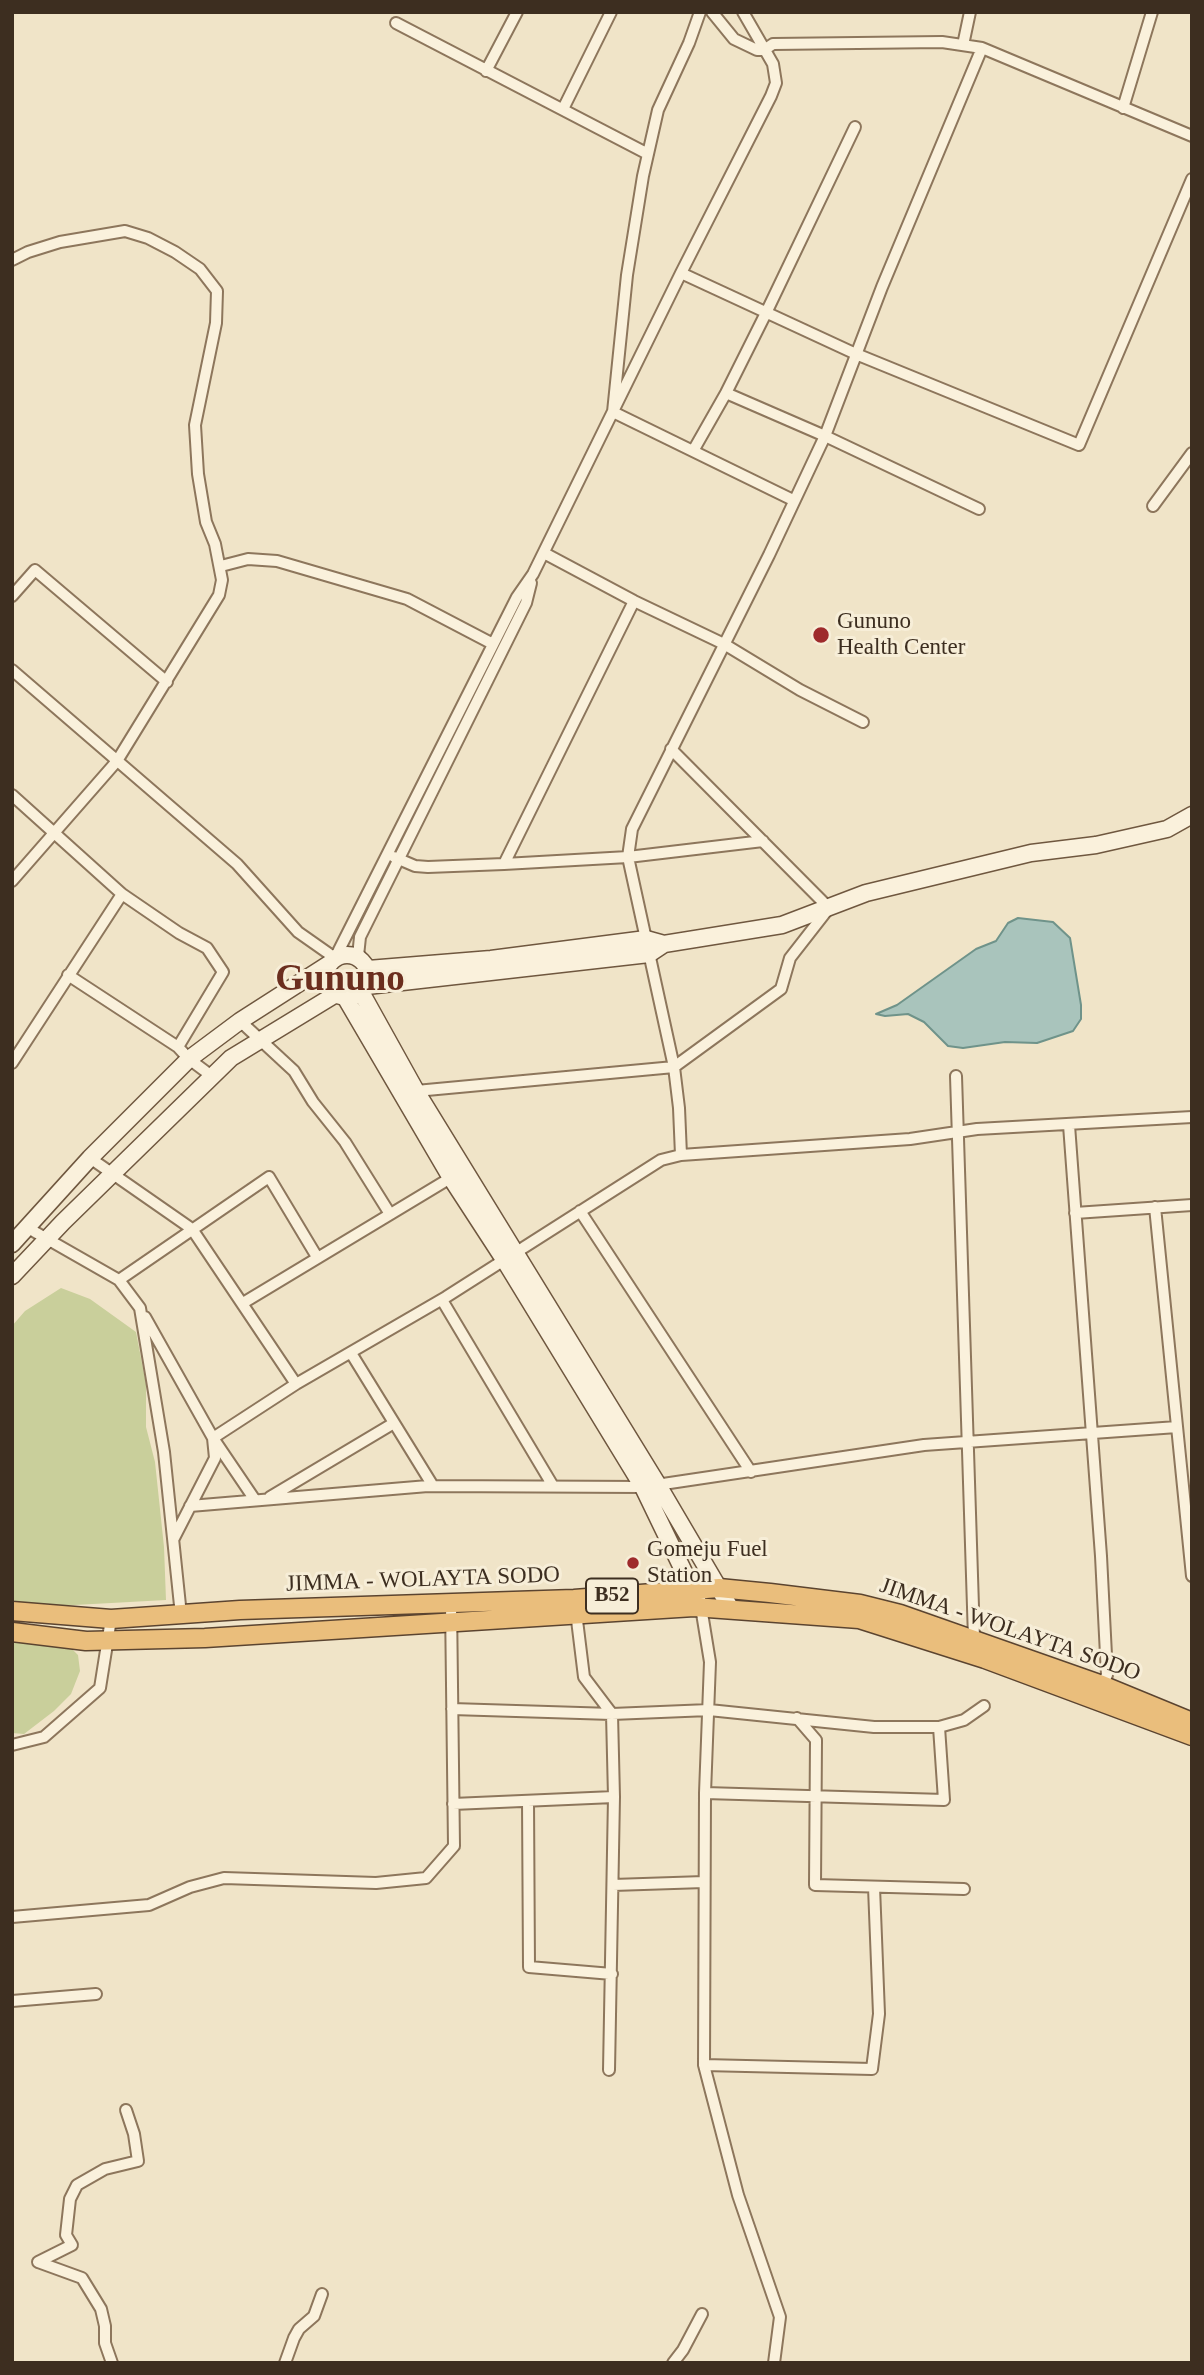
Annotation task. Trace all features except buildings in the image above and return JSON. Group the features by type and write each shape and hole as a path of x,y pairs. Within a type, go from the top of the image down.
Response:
{"highway":[{"name":"JIMMA - WOLAYTA SODO","path":"697,1599 719,1588 860,1604 974,1638 1102,1685 1192,1722"},
{"name":"JIMMA - WOLAYTA SODO","path":"12,1632 86,1641 205,1638 452,1613 697,1599 731,1609 859,1619 985,1659 1192,1736"},
{"name":"JIMMA - WOLAYTA SODO","path":"12,1611 111,1619 240,1610 452,1613"}],"main road":[{"path":"12,1276 231,1058 341,996 363,976 599,953 782,925 866,893 1031,852 1096,845 1167,830 1192,815"},
{"path":"12,1244 183,1053 240,1021 332,961 350,954 457,1174"},
{"path":"332,961 326,972 330,989 341,996 457,1174 651,1486 731,1609"},
{"path":"651,1486 697,1599"}],"street":[{"path":"486,71 517,12"},
{"path":"563,109 611,12"},
{"path":"612,412 627,275 648,154 658,110 689,43 700,12"},
{"path":"712,12 734,38 757,50 764,50 773,44 949,42 982,48 1192,136"},
{"path":"12,670 237,864 298,932 332,961 517,597 544,553 771,96 776,74 743,12"},
{"path":"963,45 970,12"},
{"path":"1123,108 1152,12"},
{"path":"396,23 648,154"},
{"path":"681,1155 674,1067 628,857 632,829 825,436 882,286 982,48"},
{"path":"693,451 766,313 855,127"},
{"path":"681,273 856,354 1079,445 1189,197 1192,179"},
{"path":"12,260 60,242 125,231 148,238 175,252 200,269 217,291 216,323 195,425 198,474 206,522 221,566 222,580 219,595 117,761 12,881"},
{"path":"726,393 825,436 979,509"},
{"path":"612,412 793,500"},
{"path":"1153,506 1192,453"},
{"path":"544,553 634,601 724,644 800,690 863,722"},
{"path":"221,566 248,559 277,561 407,598 493,644"},
{"path":"12,596 35,570 167,682"},
{"path":"363,976 360,937 526,603 533,574"},
{"path":"504,864 634,601"},
{"path":"416,1091 674,1067 781,989 789,958 829,908 671,749"},
{"path":"12,795 122,894 179,933 207,948 223,972 183,1053"},
{"path":"388,853 415,866 428,867 628,857 763,841"},
{"path":"12,1063 15,1048 122,894"},
{"path":"68,975 183,1053 213,1077"},
{"path":"240,1021 294,1071 313,1102 345,1142 390,1214"},
{"path":"956,1076 974,1638"},
{"path":"213,1438 296,1384 442,1300 661,1160 681,1155 910,1139 957,1132 1192,1117"},
{"path":"1069,1125 1107,1675 1102,1685"},
{"path":"90,1158 192,1229 296,1384"},
{"path":"243,1303 457,1174"},
{"path":"119,1280 270,1177 317,1257"},
{"path":"1075,1213 1192,1205"},
{"path":"1155,1207 1192,1576"},
{"path":"580,1211 751,1472"},
{"path":"28,1228 119,1280 140,1308 213,1438 260,1500"},
{"path":"442,1300 553,1486"},
{"path":"140,1308 164,1452 181,1615"},
{"path":"351,1353 433,1486"},
{"path":"260,1500 394,1423"},
{"path":"190,1506 433,1486 651,1486 924,1445 1177,1427"},
{"path":"174,1538 215,1458 213,1438"},
{"path":"697,1599 710,1662 705,1793 704,2065 738,2195 780,2317 774,2363"},
{"path":"575,1606 584,1677 612,1714 614,1797 609,2070"},
{"path":"12,1917 149,1905 190,1887 224,1878 376,1883 426,1878 454,1846 452,1613"},
{"path":"12,1745 44,1737 100,1688 111,1619"},
{"path":"452,1709 612,1714 709,1710 874,1727 939,1727 964,1720 984,1706"},
{"path":"797,1718 816,1740 815,1885 964,1889"},
{"path":"705,1793 944,1800 939,1727"},
{"path":"453,1804 614,1797"},
{"path":"528,1801 529,1967 612,1974"},
{"path":"613,1885 704,1882"},
{"path":"704,2065 872,2069 879,2014 874,1887"},
{"path":"12,2001 96,1994"},
{"path":"113,2363 104,2343 105,2326 101,2309 82,2278 37,2262 72,2245 66,2235 70,2199 77,2185 105,2169 138,2161 134,2134 125,2110"},
{"path":"285,2363 293,2338 314,2316 322,2294"},
{"path":"673,2363 702,2314"}],"green space":[{"path":"61,1288 90,1299 136,1332 146,1384 146,1427 155,1462 164,1547 166,1600 38,1607 12,1600 12,1326 25,1311"},
{"path":"12,1637 68,1645 78,1655 80,1671 71,1694 24,1734 12,1733"}],"water":[{"path":"1018,918 1053,922 1070,938 1081,1005 1081,1019 1073,1031 1037,1043 1005,1042 963,1048 948,1046 924,1022 908,1014 876,1014 897,1005 976,949 996,941 1008,923"}],"place":[{"name":"Gununo Health Center","path":"821,635"},
{"name":"Gomeju Fuel Station","path":"633,1563"}],"district":[{"name":"Gununo","path":"340,980"}]}
